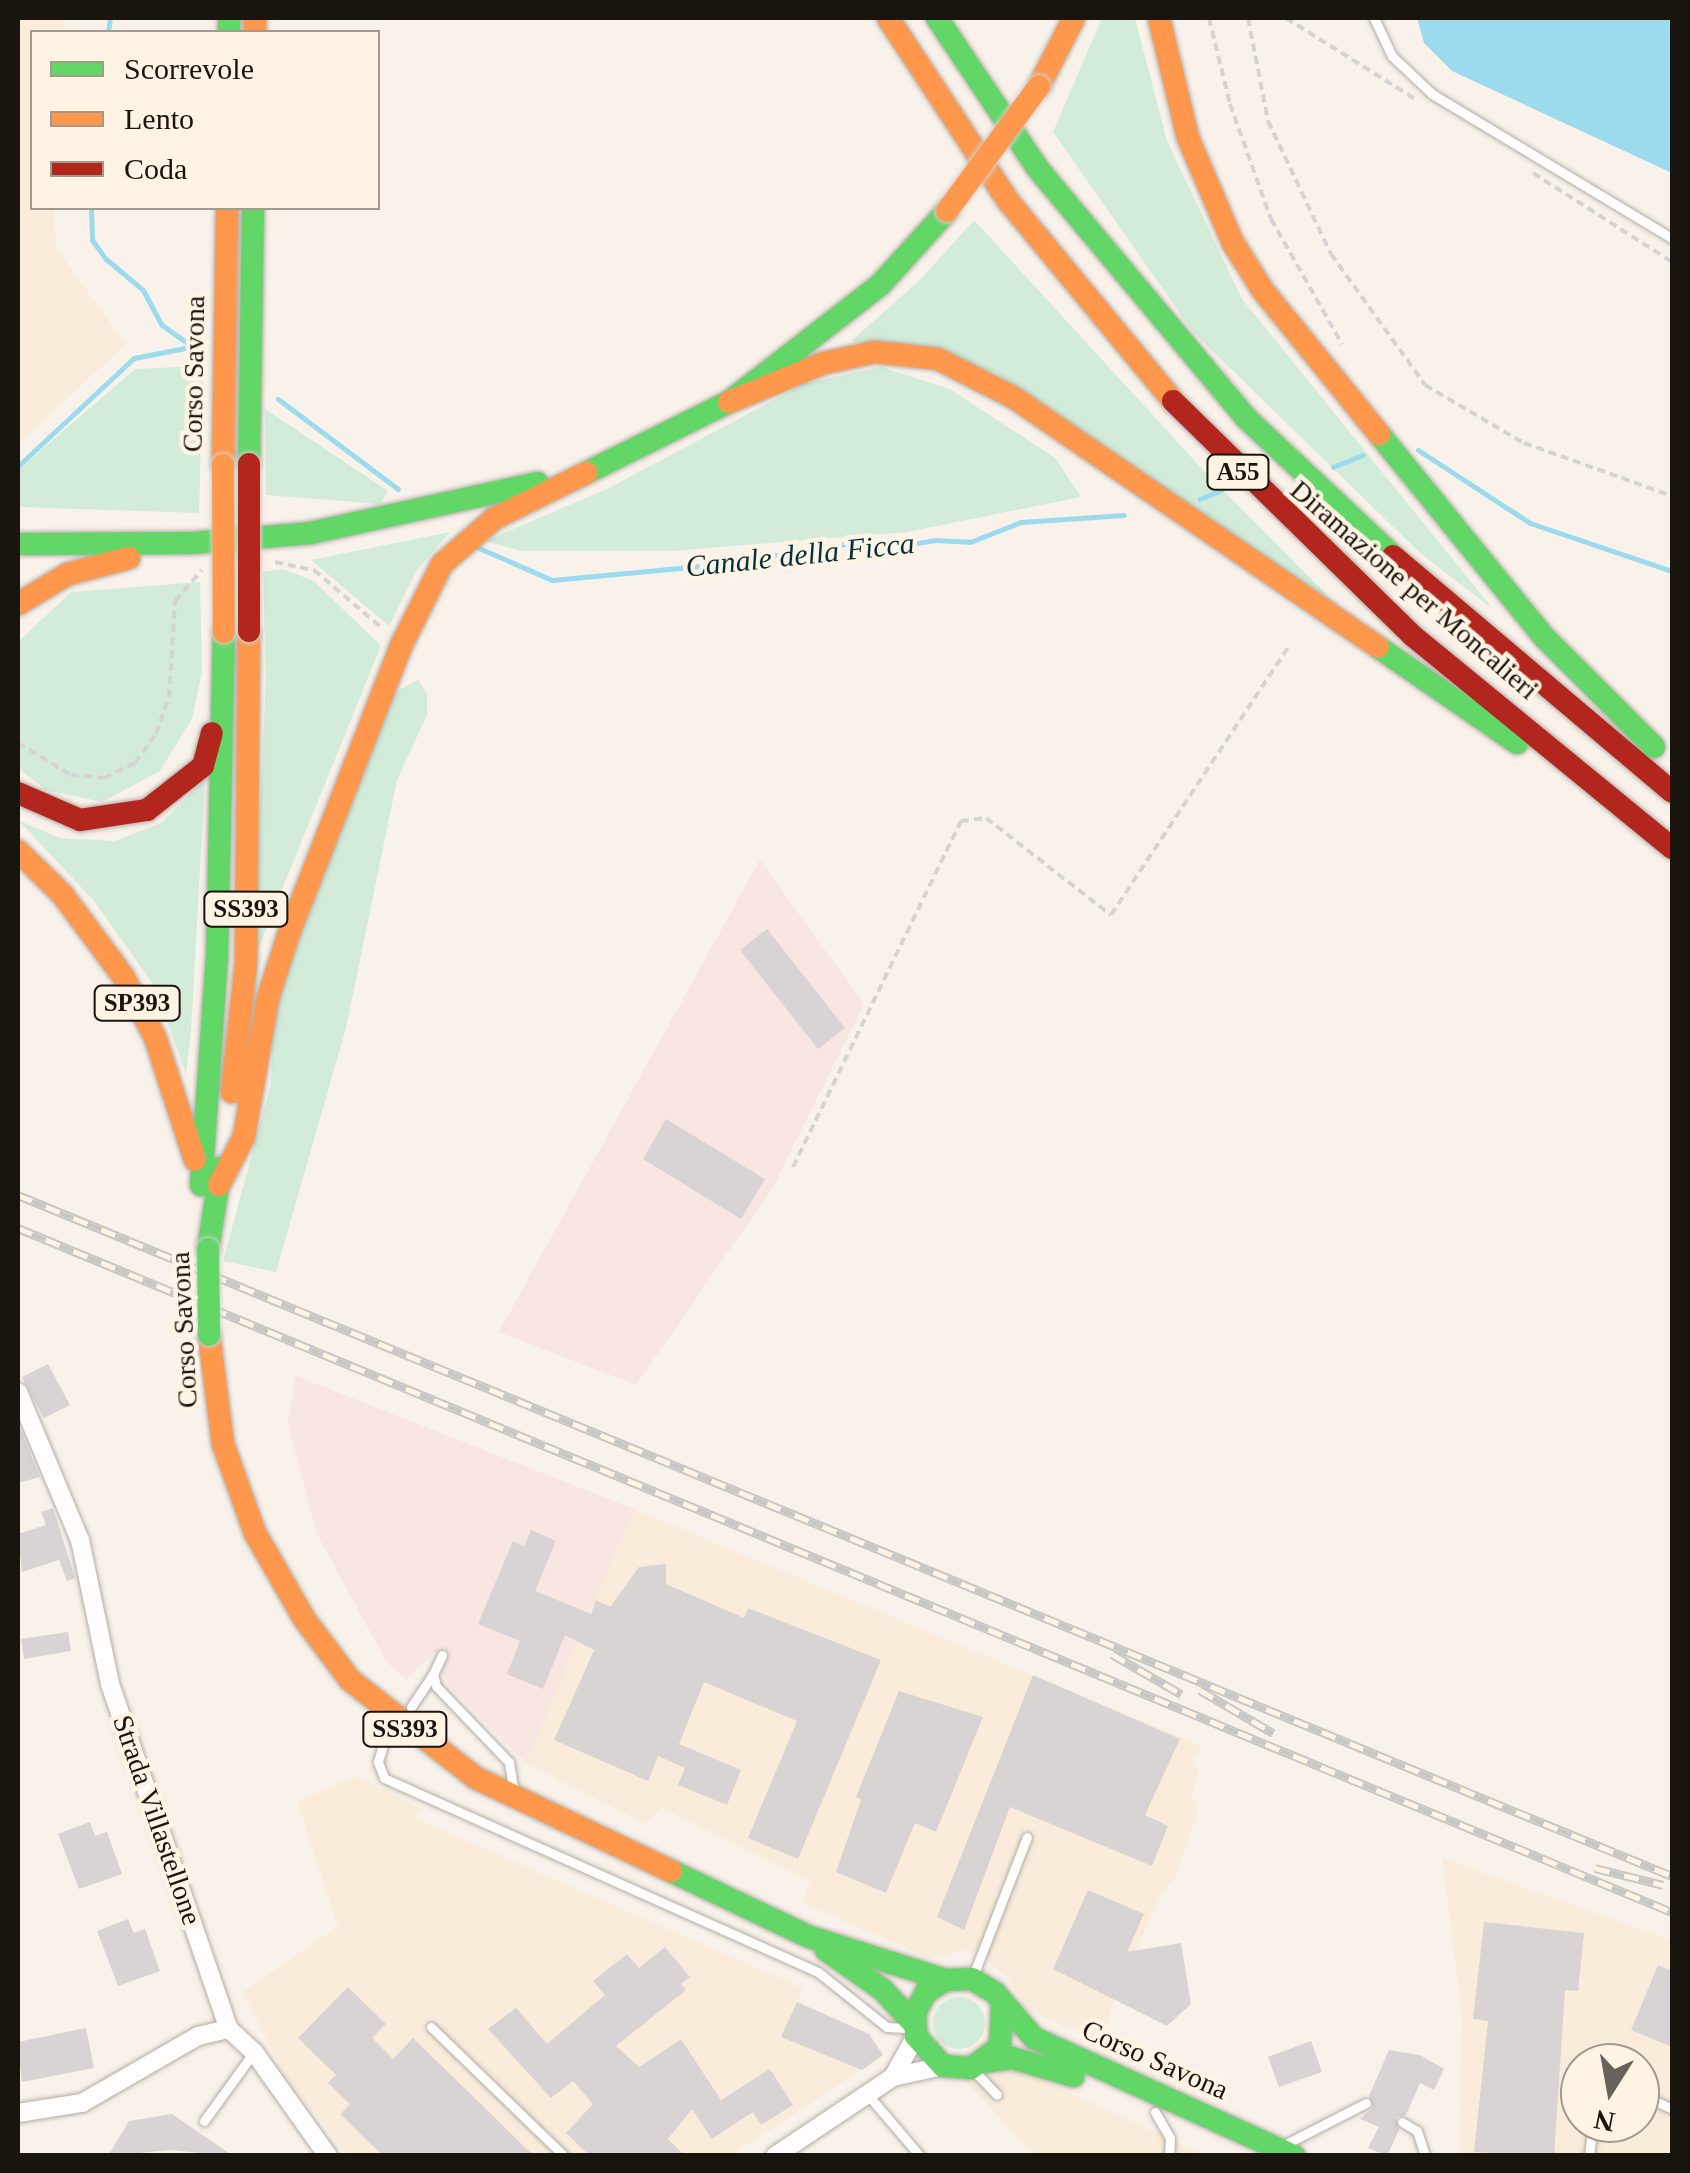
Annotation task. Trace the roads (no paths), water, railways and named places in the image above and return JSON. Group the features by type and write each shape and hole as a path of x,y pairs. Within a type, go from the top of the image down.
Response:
{"main road":[{"name":"Diramazione per Moncalieri","path":"888,18 1009,202 1108,329 1216,450 1413,636 1672,848"},
{"name":"Diramazione per Moncalieri","path":"937,18 1038,169 1246,417 1438,598 1672,792"},
{"path":"729,402 880,285 946,211 1039,86 1074,18"},
{"path":"1159,18 1193,153 1232,243 1264,292 1545,638 1672,766"},
{"name":"Corso Savona","path":"226,210 224,632 209,1336 212,1392 234,1489 306,1620 350,1680 404,1728 516,1798 776,1922 807,1936 946,1980"},
{"name":"Corso Savona","path":"210,1186 246,963 252,210"},
{"path":"210,1186 244,1136 268,998 288,936 422,598 442,564 477,532 596,468 729,402 824,363 875,352 938,359 1013,397 1468,714 1618,803"},
{"path":"18,604 68,574 193,544 389,520 596,468"},
{"path":"18,544 193,544"},
{"path":"18,793 80,820 147,810 203,766 223,696"},
{"name":"SP393","path":"18,851 62,894 122,976 179,1100 210,1186"},
{"name":"Corso Savona","path":"807,1936 883,1990 915,2029"},
{"path":"972,1979 1002,2004 1004,2037 978,2065 943,2066 915,2029 920,2002 946,1980 972,1979"},
{"name":"Corso Savona","path":"1002,2004 1034,2038 1286,2152"},
{"name":"Corso Savona","path":"978,2065 1042,2063 1248,2156"}],"street":[{"name":"Strada Villastellone","path":"18,1392 93,1580 110,1684 229,2028"},
{"path":"18,2113 82,2103 198,2036 229,2028 254,2052 328,2156"},
{"path":"893,2077 915,2029"},
{"path":"775,2156 893,2077 943,2066"}],"lane":[{"path":"1374,18 1392,56 1432,94 1672,238"},
{"path":"411,1707 442,1655"},
{"path":"433,1674 436,1686 489,1733 509,1762 516,1798"},
{"path":"386,1735 378,1762 384,1778 818,1972 887,2027 915,2029"},
{"path":"972,1979 1027,1837"},
{"path":"764,1948 776,1922"},
{"path":"431,2027 564,2156"},
{"path":"204,2121 254,2052"},
{"path":"978,2065 998,2094"},
{"path":"868,2094 920,2156"},
{"path":"1286,2152 1366,2103"},
{"path":"1155,2112 1170,2138 1169,2155"},
{"path":"1402,2122 1417,2131 1425,2156"}],"water":[{"path":"1417,18 1672,18 1672,173 1452,71 1424,43"}],"waterway":[{"path":"108,30 110,18"},
{"path":"91,210 92,240 106,259 143,290 162,325 197,350"},
{"path":"18,466 134,358 190,347"},
{"path":"278,399 398,489"},
{"name":"Canale della Ficca","path":"1418,450 1530,523 1672,571"},
{"name":"Canale della Ficca","path":"1333,467 1363,455"},
{"name":"Canale della Ficca","path":"1200,499 1221,490"},
{"name":"Canale della Ficca","path":"479,548 552,580 722,564 844,544 865,552 935,540 970,542 1021,522 1124,515"}],"railway":[{"path":"18,1195 1672,1876"},
{"path":"18,1228 1672,1912"},
{"path":"1112,1654 1181,1694"},
{"path":"1200,1690 1273,1733"},
{"path":"1595,1868 1663,1885"}]}
